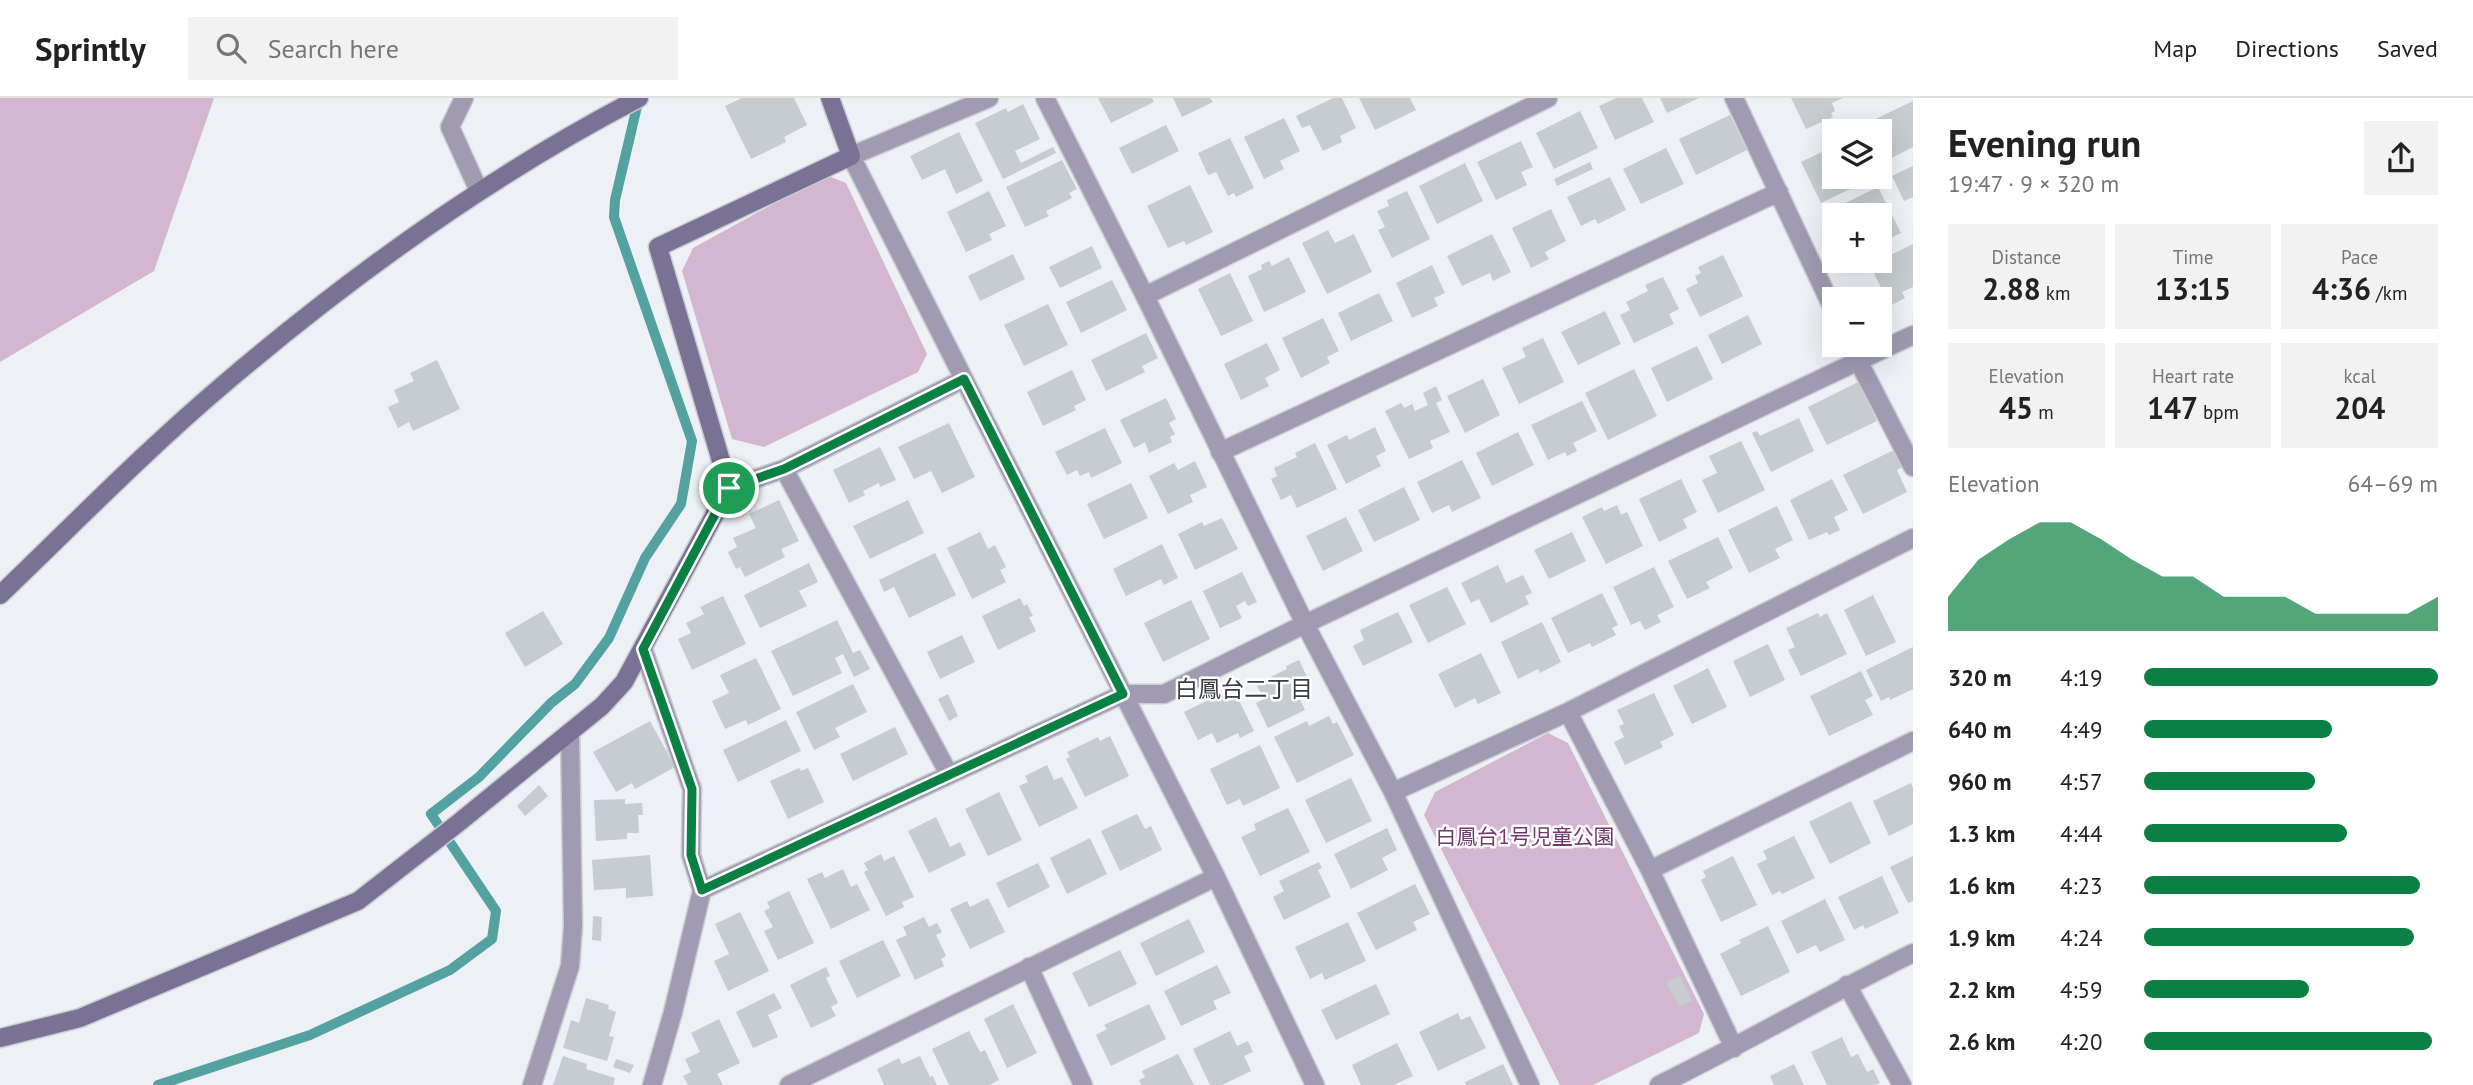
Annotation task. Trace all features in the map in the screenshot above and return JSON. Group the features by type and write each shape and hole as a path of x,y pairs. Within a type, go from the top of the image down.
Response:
{"street":[{"path":"464,98 450,127 479,191"},
{"path":"0,594 145,456 300,321 425,227 479,191 619,103 639,98"},
{"path":"830,98 851,156 1216,877 1315,1085"},
{"path":"729,488 658,247 851,156 989,98"},
{"path":"1045,98 1305,624 1393,792 1530,1085"},
{"path":"1145,296 1548,98"},
{"path":"1734,98 1823,287"},
{"path":"1220,452 1779,192"},
{"path":"702,890 1123,694 1164,694 1305,624 1913,335"},
{"path":"1856,357 1913,467"},
{"path":"0,1038 80,1017 358,901 570,732 624,682 729,488 784,469 964,379"},
{"path":"784,469 948,774"},
{"path":"1393,792 1568,712 1913,538"},
{"path":"643,649 692,789 691,855 702,890 673,1012 652,1085"},
{"path":"1568,712 1650,870 1734,1048"},
{"path":"531,1085 570,966 573,926 570,732"},
{"path":"1650,870 1913,741"},
{"path":"789,1085 1216,877"},
{"path":"1659,1085 1913,953"},
{"path":"1029,967 1083,1085"},
{"path":"1847,985 1902,1085"}],"green space":[{"path":"0,98 214,98 154,271 0,362"},
{"path":"826,175 846,183 927,354 918,372 764,447 732,439 682,271 693,248"},
{"name":"白鳳台1号児童公園","path":"1548,733 1568,743 1704,1014 1699,1033 1593,1085 1560,1085 1424,815 1435,792"}],"building":[{"path":"742,98 794,98 807,125 784,137 786,142 751,159 725,106"},
{"path":"1098,98 1152,98 1154,102 1111,123"},
{"path":"1173,98 1210,98 1213,102 1182,117"},
{"path":"1333,98 1342,98 1356,128 1340,136 1342,142 1323,151 1310,125 1302,128 1296,116"},
{"path":"1359,98 1410,98 1416,110 1375,130"},
{"path":"1616,98 1642,98 1654,122 1615,140 1599,106"},
{"path":"1660,98 1699,98 1667,113"},
{"path":"1791,98 1843,98 1832,103 1835,111 1831,113 1833,117 1822,119 1822,122 1806,129"},
{"path":"1913,101 1913,147 1892,158 1892,119 1875,119"},
{"path":"1023,104 1040,139 1015,151 1021,163 1053,147 1056,153 1003,179 975,123 1006,108 1008,112"},
{"path":"1580,111 1598,148 1554,169 1536,133"},
{"path":"1730,115 1747,150 1696,175 1679,139"},
{"path":"1284,118 1300,151 1280,161 1284,169 1264,179 1244,137"},
{"path":"1166,125 1179,151 1132,174 1119,148"},
{"path":"959,132 983,181 956,194 945,169 922,180 910,156"},
{"path":"1230,138 1254,188 1236,197 1234,193 1228,196 1216,172 1208,175 1198,153"},
{"path":"1521,141 1533,167 1521,172 1527,185 1496,200 1477,162"},
{"path":"1666,148 1684,184 1641,204 1623,169"},
{"path":"1822,152 1822,189 1850,189 1821,203 1801,162"},
{"path":"1062,160 1077,189 1069,193 1072,198 1046,211 1049,216 1025,227 1006,187"},
{"path":"1590,162 1593,169 1557,186 1554,179"},
{"path":"1465,163 1483,201 1437,224 1419,186"},
{"path":"1913,166 1913,197 1904,201 1892,176"},
{"path":"1610,177 1626,210 1598,224 1595,219 1581,226 1567,197"},
{"path":"1190,185 1213,232 1186,245 1184,241 1168,248 1147,206"},
{"path":"1879,189 1886,203 1845,203"},
{"path":"989,191 1006,226 989,234 992,240 966,252 947,212"},
{"path":"1407,191 1430,239 1392,258 1378,230 1385,227 1377,211 1389,206 1387,200"},
{"path":"1551,209 1566,241 1545,252 1549,259 1531,268 1512,228"},
{"path":"1892,215 1901,233 1892,237"},
{"path":"1328,230 1335,243 1354,234 1372,272 1327,294 1302,243"},
{"path":"1492,234 1511,272 1493,281 1490,273 1462,286 1447,256"},
{"path":"1913,244 1913,287 1902,292 1905,298 1892,305 1892,287 1881,287 1874,273 1892,273 1892,254"},
{"path":"1092,246 1102,268 1060,288 1049,267"},
{"path":"1013,254 1025,279 980,301 968,276"},
{"path":"1723,255 1743,296 1700,317 1686,289 1698,283 1695,276 1701,273 1698,267"},
{"path":"1289,257 1306,292 1264,312 1248,276 1262,269 1261,265 1269,261 1272,266"},
{"path":"1432,265 1445,293 1434,298 1438,306 1412,318 1396,283"},
{"path":"1230,273 1253,321 1221,336 1198,289"},
{"path":"1663,277 1679,309 1669,314 1674,324 1634,343 1620,315 1630,310 1626,302 1648,291 1645,285"},
{"path":"1112,280 1127,310 1081,333 1066,302"},
{"path":"1379,293 1393,321 1351,341 1338,313"},
{"path":"1048,304 1068,345 1024,366 1004,325"},
{"path":"1605,311 1621,344 1578,365 1561,332"},
{"path":"1748,315 1762,344 1722,364 1708,335"},
{"path":"1323,318 1339,351 1327,357 1330,363 1301,378 1282,338"},
{"path":"1146,333 1158,358 1142,366 1145,372 1106,391 1091,360"},
{"path":"1543,338 1564,382 1519,404 1502,368 1526,357 1522,348"},
{"path":"1267,343 1280,370 1265,378 1269,386 1241,400 1224,364"},
{"path":"1697,346 1713,379 1667,402 1651,368"},
{"path":"437,360 460,409 413,431 409,422 398,428 388,407 399,402 394,390 414,381 410,373"},
{"path":"1634,369 1657,416 1608,440 1585,393"},
{"path":"1072,370 1086,400 1074,406 1076,410 1043,426 1027,392"},
{"path":"1483,379 1500,415 1465,433 1447,396"},
{"path":"1858,382 1877,421 1827,445 1808,407"},
{"path":"1436,386 1442,400 1436,403 1450,432 1430,441 1433,448 1409,459 1385,411 1401,403 1404,408 1412,404 1415,411 1428,405 1423,393"},
{"path":"1166,398 1176,419 1169,423 1175,434 1170,437 1172,442 1149,453 1145,442 1134,448 1120,420"},
{"path":"1582,401 1597,431 1573,443 1577,451 1567,456 1565,452 1548,460 1531,425"},
{"path":"1799,418 1814,451 1771,472 1752,433 1757,431 1760,436"},
{"path":"949,423 975,477 942,493 931,471 914,479 898,447"},
{"path":"1375,427 1386,451 1376,456 1381,466 1346,484 1327,445 1347,435 1349,440"},
{"path":"1105,428 1122,463 1091,478 1089,472 1080,476 1077,470 1067,475 1055,452"},
{"path":"1518,432 1534,465 1492,486 1476,453"},
{"path":"1741,441 1765,490 1718,513 1702,480 1717,473 1709,456"},
{"path":"1315,443 1337,489 1297,508 1291,495 1281,500 1271,479 1277,476 1274,468 1297,457 1295,453"},
{"path":"880,447 896,480 880,487 879,483 863,491 865,495 849,503 833,470"},
{"path":"1896,449 1904,466 1897,470 1907,492 1863,514 1843,475"},
{"path":"1462,460 1481,498 1452,512 1449,505 1432,513 1417,482"},
{"path":"1195,461 1207,487 1190,495 1193,502 1168,514 1149,476 1174,463 1178,470"},
{"path":"1681,479 1697,512 1683,519 1687,528 1659,542 1639,499"},
{"path":"1832,479 1848,510 1834,517 1840,530 1809,540 1790,500"},
{"path":"1131,483 1148,518 1104,539 1087,504"},
{"path":"1404,487 1420,520 1374,542 1358,510"},
{"path":"779,500 799,541 781,549 785,557 745,577 740,567 736,569 728,552 737,547 733,538 756,528 749,514"},
{"path":"908,500 924,533 870,559 853,526"},
{"path":"1617,505 1621,515 1627,512 1643,546 1606,564 1582,517 1602,507 1604,511"},
{"path":"1777,506 1793,540 1775,549 1780,558 1749,573 1728,530"},
{"path":"1346,517 1363,551 1323,571 1306,536"},
{"path":"1222,518 1238,549 1195,570 1178,534 1202,522 1204,526"},
{"path":"980,532 988,549 995,545 1006,567 1000,570 1006,582 972,599 947,548"},
{"path":"1572,532 1586,561 1549,579 1534,550"},
{"path":"1718,537 1733,568 1706,582 1710,588 1687,599 1668,561"},
{"path":"1162,544 1178,578 1164,585 1161,579 1126,596 1113,569"},
{"path":"935,553 956,595 909,618 894,587 884,592 879,580"},
{"path":"809,563 818,582 799,591 807,606 760,628 744,595"},
{"path":"1498,565 1506,583 1523,575 1532,593 1525,596 1529,604 1491,623 1479,599 1471,603 1461,583"},
{"path":"1654,567 1674,607 1657,615 1661,622 1645,630 1640,621 1631,625 1613,587"},
{"path":"1242,572 1257,602 1248,606 1245,601 1236,606 1242,618 1220,628 1203,591"},
{"path":"1447,587 1466,624 1428,643 1409,605"},
{"path":"1602,593 1618,625 1612,628 1616,635 1592,647 1590,643 1568,653 1551,618"},
{"path":"1873,595 1896,642 1866,656 1844,610"},
{"path":"723,596 746,644 692,670 678,639 691,633 686,623 704,614 700,607"},
{"path":"1020,598 1024,606 1027,604 1033,616 1029,617 1036,631 998,650 982,616"},
{"path":"1191,600 1210,639 1163,662 1144,623"},
{"path":"543,611 563,644 525,667 505,633"},
{"path":"1398,612 1413,642 1363,666 1353,646 1364,640 1360,630"},
{"path":"1818,613 1820,617 1827,613 1847,654 1801,676 1788,650 1795,647 1786,628"},
{"path":"837,620 853,653 860,650 870,669 854,677 843,654 835,658 842,673 793,696 771,651"},
{"path":"1542,622 1561,662 1540,673 1538,669 1518,679 1501,642"},
{"path":"962,635 975,662 940,679 927,652"},
{"path":"1768,644 1785,680 1750,697 1733,661"},
{"path":"1913,647 1913,689 1890,700 1889,697 1881,701 1866,670"},
{"path":"1481,653 1501,693 1478,704 1475,698 1455,708 1438,674"},
{"path":"756,658 781,709 748,725 746,720 725,729 712,701 729,693 720,675"},
{"path":"1299,660 1308,679 1294,687 1305,710 1268,728 1256,703 1264,699 1256,684"},
{"path":"1708,668 1727,707 1692,724 1673,686"},
{"path":"1861,671 1873,696 1865,700 1873,715 1829,736 1810,696"},
{"path":"853,684 867,712 835,728 840,737 814,750 796,712"},
{"path":"1233,688 1254,731 1240,738 1238,733 1217,743 1212,733 1198,740 1184,712"},
{"path":"1654,693 1674,735 1660,742 1663,747 1625,765 1614,742 1624,737 1619,726 1624,724 1617,710"},
{"path":"948,694 958,716 949,721 938,699"},
{"path":"1329,716 1333,724 1337,722 1354,755 1297,783 1274,737 1307,721 1309,726"},
{"path":"786,720 801,751 738,782 723,750"},
{"path":"650,721 675,767 635,789 632,783 616,792 593,752"},
{"path":"895,727 908,754 853,781 840,754"},
{"path":"1110,736 1129,776 1085,797 1066,759 1070,757 1067,752 1098,737 1100,741"},
{"path":"1260,745 1280,788 1243,806 1240,799 1227,805 1210,769"},
{"path":"1047,765 1054,780 1062,777 1078,808 1039,827 1019,786 1028,782 1025,776"},
{"path":"799,768 801,771 808,768 824,802 788,819 770,781"},
{"path":"1351,778 1372,821 1326,843 1305,800"},
{"path":"1911,783 1913,824 1889,836 1873,801"},
{"path":"539,785 548,796 525,816 517,806"},
{"path":"999,792 1022,840 988,856 965,809"},
{"path":"625,799 625,804 642,803 643,815 638,815 639,833 627,833 627,839 596,841 594,800"},
{"path":"1851,801 1871,843 1830,864 1809,822"},
{"path":"1288,808 1310,852 1260,876 1241,837 1256,830 1254,824"},
{"path":"1137,814 1145,829 1151,826 1162,850 1120,871 1101,831"},
{"path":"936,817 950,847 960,842 966,855 929,873 908,831"},
{"path":"1387,828 1397,850 1382,858 1388,870 1351,889 1334,854"},
{"path":"1794,836 1815,878 1782,894 1780,891 1772,895 1757,864 1767,859 1763,851"},
{"path":"1090,838 1107,874 1067,894 1050,858"},
{"path":"881,854 884,861 894,856 914,897 902,902 904,907 886,916 864,872 868,870 864,863"},
{"path":"650,855 653,896 626,898 626,888 594,890 592,860"},
{"path":"1733,856 1757,905 1721,922 1701,880 1706,877 1703,871"},
{"path":"1913,856 1913,901 1908,903 1890,867"},
{"path":"1319,862 1322,868 1318,870 1331,897 1284,920 1273,897 1284,891 1279,881"},
{"path":"1038,863 1050,887 1008,908 996,883"},
{"path":"843,869 851,887 857,884 870,910 831,929 807,879 822,872 825,878"},
{"path":"1882,876 1899,913 1865,929 1863,925 1854,930 1838,897"},
{"path":"1415,884 1430,914 1413,922 1417,930 1376,950 1357,913"},
{"path":"789,891 814,943 778,960 764,931 773,927 764,911 770,908 767,902"},
{"path":"988,898 1005,932 970,949 950,909 967,901 970,907"},
{"path":"1825,899 1845,940 1820,952 1816,945 1797,954 1781,921"},
{"path":"740,912 769,971 728,991 714,961 729,954 715,924"},
{"path":"593,916 602,917 601,941 592,940"},
{"path":"924,917 929,927 937,923 942,932 936,935 946,956 941,959 944,966 915,980 896,940 907,935 903,927"},
{"path":"1189,919 1205,952 1156,976 1140,943"},
{"path":"1348,922 1366,961 1325,980 1322,973 1310,979 1295,947"},
{"path":"1768,926 1790,972 1741,996 1720,954 1741,943 1739,940"},
{"path":"883,940 901,976 857,998 839,961"},
{"path":"1120,950 1137,984 1089,1007 1072,973"},
{"path":"1217,965 1231,993 1213,1001 1217,1009 1181,1026 1164,991"},
{"path":"826,967 830,976 826,978 838,1003 831,1007 836,1016 811,1028 790,985"},
{"path":"1680,976 1692,1001 1679,1007 1666,982"},
{"path":"1376,984 1390,1014 1336,1040 1321,1010"},
{"path":"774,993 782,1008 768,1015 778,1037 753,1048 736,1012"},
{"path":"586,998 609,1005 608,1009 616,1012 609,1036 614,1037 607,1061 563,1048 571,1020 579,1023"},
{"path":"1013,1004 1037,1053 1007,1068 984,1019"},
{"path":"1149,1004 1166,1039 1111,1066 1096,1035 1107,1029 1104,1025"},
{"path":"1458,1013 1461,1020 1470,1016 1486,1048 1438,1071 1419,1032"},
{"path":"719,1019 740,1063 717,1074 723,1085 688,1085 683,1076 691,1072 685,1059 700,1052 691,1033"},
{"path":"969,1031 980,1052 985,1050 999,1080 989,1085 949,1085 932,1049"},
{"path":"1230,1031 1237,1046 1248,1041 1253,1052 1244,1056 1251,1071 1222,1085 1210,1085 1193,1049"},
{"path":"1842,1037 1851,1057 1858,1054 1867,1072 1873,1069 1880,1083 1827,1085 1811,1052"},
{"path":"1397,1043 1413,1076 1394,1085 1361,1085 1352,1065"},
{"path":"1178,1054 1194,1085 1141,1085 1139,1080 1145,1077 1142,1071"},
{"path":"563,1056 587,1064 586,1069 615,1078 613,1085 553,1085"},
{"path":"920,1056 937,1085 884,1085 877,1069 899,1058 902,1064"},
{"path":"616,1059 634,1065 630,1073 613,1067"},
{"path":"1503,1064 1513,1085 1466,1085 1465,1082"},
{"path":"1794,1064 1804,1085 1774,1085 1770,1076"}],"waterway":[{"path":"158,1085 310,1035 450,970 492,939 496,911 431,814 479,777 551,703 575,684 609,638 645,558 681,504 692,441 614,217 615,200 639,98"}],"district":[{"name":"白鳳台二丁目","path":"1244,689"}],"route":[{"path":"964,379 1123,694 702,890 691,855 692,789 643,649 729,488 784,469 964,379"}]}
